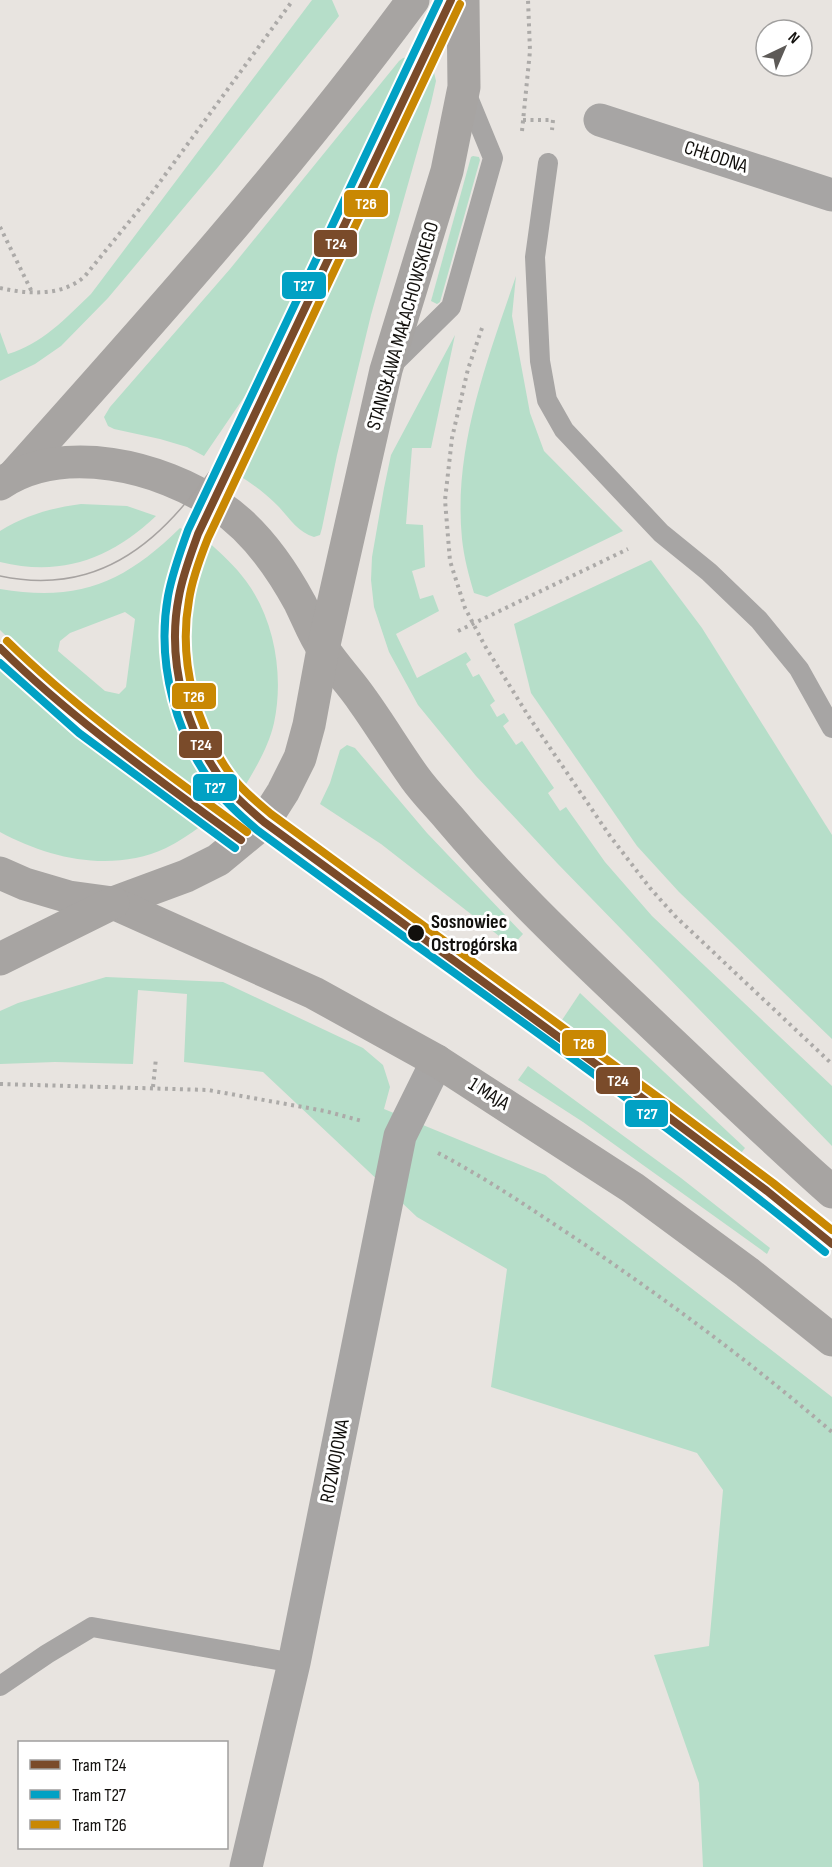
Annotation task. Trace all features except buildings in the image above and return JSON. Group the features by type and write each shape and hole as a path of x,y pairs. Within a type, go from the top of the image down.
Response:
{"main road":[{"path":"5,476 214,250 354,79 413,0"},
{"name":"STANISŁAWA MAŁACHOWSKIEGO","path":"0,959 113,903 186,876 218,860 264,822 283,792 300,758 386,370 447,171 464,87 463,0"},
{"path":"5,476 56,464 100,462 142,469 183,484 220,506 250,530 274,562 299,602 323,650 362,699 416,779 477,851 560,936 775,1142 832,1192"},
{"path":"0,873 25,884 69,897 113,903"},
{"name":"1 MAJA","path":"113,903 314,993 437,1061 633,1188 747,1272 832,1340"}],"street":[{"name":"CHŁODNA","path":"600,120 832,195"},
{"name":"ROZWOJOWA","path":"246,1867 294,1663 400,1136 437,1061"}],"lane":[{"path":"386,370 451,308 493,158 464,87"},
{"path":"549,163 535,257 540,360 547,400 564,430 661,533 709,572 759,620 799,669 832,728"},
{"path":"0,1686 92,1627 294,1663"}],"path":[{"path":"0,288 33,293 60,290 73,285 85,276 146,201 293,0"},
{"path":"522,132 530,51 528,0"},
{"path":"0,227 33,293"},
{"path":"483,326 468,369 454,430 447,469 445,500 450,561 459,592 473,623 534,726 610,836 650,888 675,916 832,1064"},
{"path":"458,631 661,533"},
{"path":"153,1088 156,1058"},
{"path":"0,1084 208,1090 313,1109 372,1124 425,1146 477,1174 611,1263 720,1340 832,1431"}],"green space":[{"path":"312,0 332,0 339,16 218,167 108,298 61,346 35,364 0,381 0,332 8,354 20,350 43,337 91,294"},
{"path":"411,57 251,387 204,456 187,447 108,426 104,417 110,407 230,269 399,61"},
{"path":"433,68 436,81 431,103 371,315 322,528 320,535 314,537 299,529 269,498 238,475"},
{"path":"473,156 479,157 480,160 440,302 437,304 431,301"},
{"path":"516,276 512,316 530,413 544,451 623,531 487,597 474,593 464,553 461,505 463,471 467,438 475,405"},
{"path":"455,335 431,448 412,448 406,524 423,525 425,567 412,571 420,599 433,595 439,611 396,634 417,678 466,652 471,660 466,664 473,677 479,674 495,701 490,705 497,717 504,713 509,721 503,726 516,745 522,741 554,788 548,793 560,811 566,807 605,862 652,916 832,1086 832,1146 557,863 476,776 418,705 389,652 374,607 371,580 372,557 384,488 391,455"},
{"path":"81,504 127,506 156,516 121,543 84,561 44,567 0,562 0,531 39,513"},
{"path":"180,528 184,530 171,567 164,603 162,639 165,673 173,708 186,741 226,805 222,808 79,701 0,630 0,589 54,593 77,590 119,575 159,547","holes":["125,612 135,619 126,687 119,694 105,691 58,651 60,641 70,633"]},
{"path":"207,541 237,570 256,596 275,649 278,686 274,723 266,747 245,786 225,758 210,729 198,699 191,669 188,638 190,606 196,574"},
{"path":"651,560 702,628 832,835 832,1039 679,892 637,846 531,693 514,624"},
{"path":"0,667 83,740 201,826 170,846 145,856 103,861 60,856 0,832"},
{"path":"347,745 355,748 427,833 523,934 512,946 381,844 320,804 330,783 340,750"},
{"path":"106,977 223,982 363,1048 383,1065 390,1087 384,1109 545,1175 832,1397 832,1867 703,1867 699,1783 654,1655 709,1646 723,1490 697,1453 491,1387 507,1269 417,1217 263,1072 184,1062 187,994 138,990 133,1064 55,1062 0,1064 0,1011 18,1003"},
{"path":"580,993 745,1148 741,1153 562,1020"},
{"path":"528,1066 681,1178 770,1248 767,1254 583,1122 518,1080"}],"tram line":[{"name":"T27","path":"439,0 188,530 172,580 165,622 167,674 173,699 181,724 203,771 227,802 257,830 615,1090 825,1252"},
{"name":"T24","path":"451,0 198,534 187,564 179,596 175,646 178,671 190,721 200,744 227,787 264,822 660,1111 767,1191 832,1244"},
{"name":"T26","path":"460,4 208,538 192,584 186,623 188,671 193,694 209,739 221,760 242,788 271,814 666,1103 832,1230"},
{"path":"0,576 50,580 94,572 131,553 165,526 194,492 221,455 271,377"},
{"name":"T26","path":"7,641 94,717 247,832"},
{"name":"T24","path":"0,648 87,725 241,840"},
{"name":"T27","path":"0,663 79,733 235,848"}],"place":[{"name":"Sosnowiec Ostrogórska","path":"416,933"}]}
